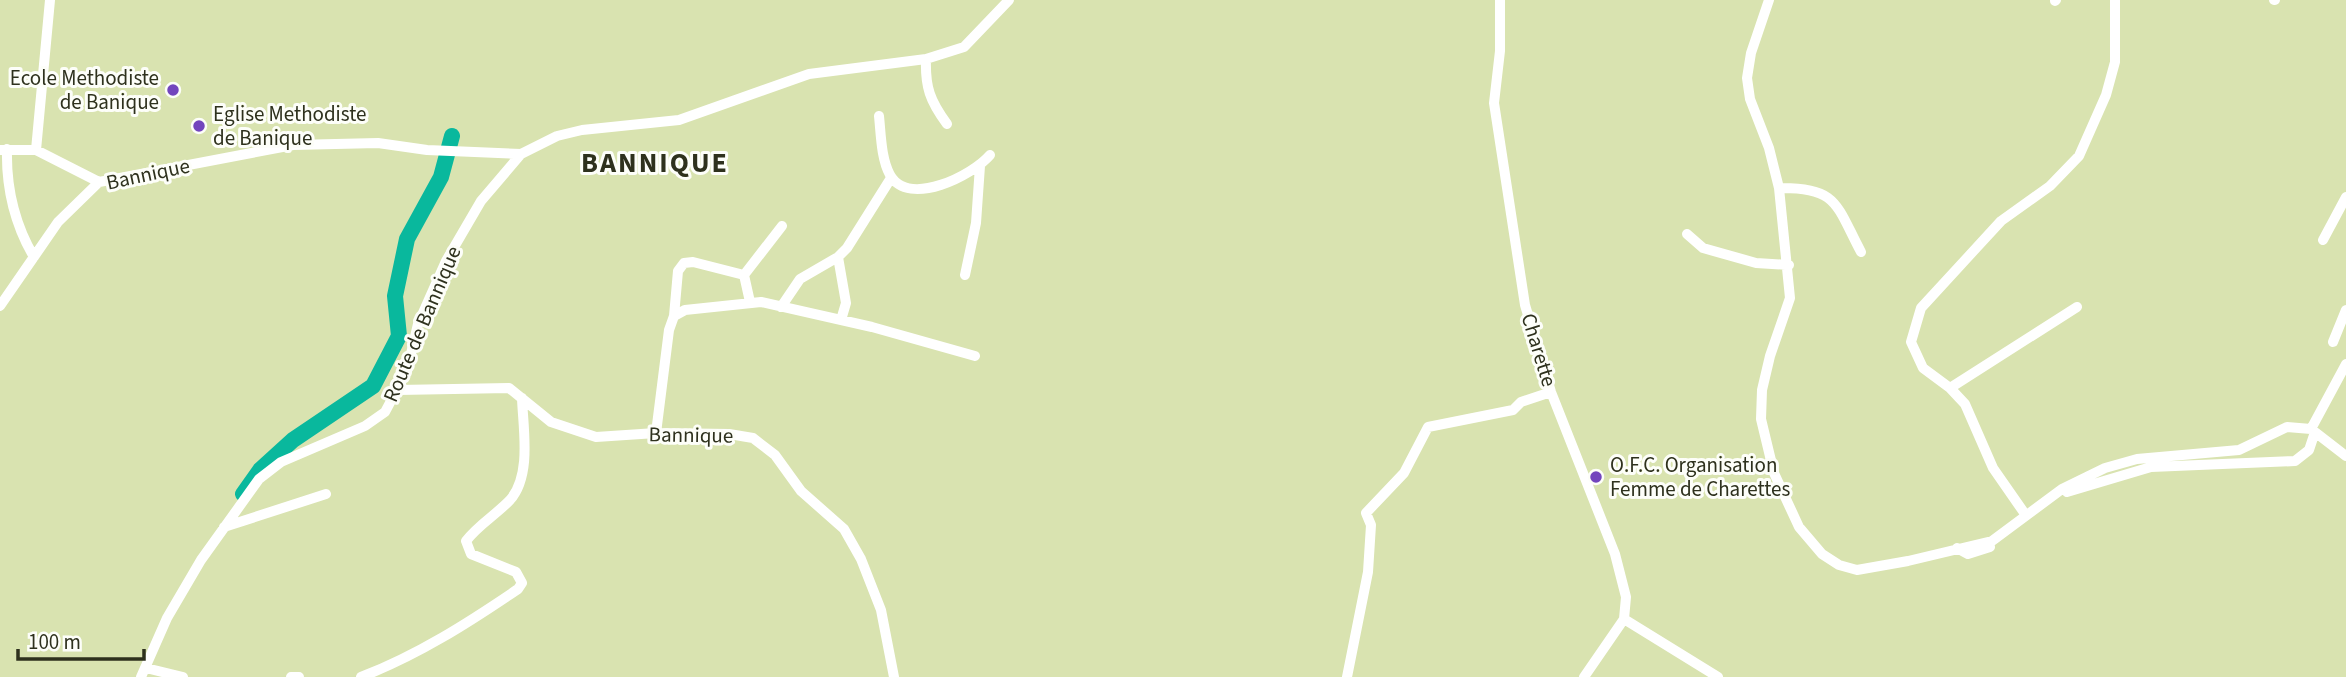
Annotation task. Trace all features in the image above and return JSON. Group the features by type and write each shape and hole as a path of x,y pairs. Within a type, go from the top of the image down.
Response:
{"street":[{"path":"36,150 50,0"},
{"name":"Route de Bannique","path":"143,673 167,618 201,560 259,479 281,462 365,426 385,412 407,371 418,324 446,261 481,201 521,154 557,136 582,130 679,120 809,75 926,59 964,47 1009,0"},
{"name":"Charette","path":"1500,0 1494,103 1525,305 1551,392 1615,554 1626,597 1624,618"},
{"path":"1769,0 1751,53 1747,78 1749,99 1769,148 1779,188 1789,265 1790,298 1767,367 1762,390 1761,419 1774,473 1799,527 1822,554 1839,565 1857,570 1992,541 2025,514 2079,479 2105,468 2137,459 2239,450 2287,427 2313,430 2346,456"},
{"path":"2025,514 1993,468 1965,404 1950,388 1923,368 1910,342 1921,308 2001,221 2050,186 2079,156 2106,94 2115,62 2115,0"},
{"path":"926,59 925,85 945,121"},
{"path":"878,116 885,162 891,178 900,185 914,189 929,188 968,175 990,155"},
{"name":"Bannique","path":"0,306 58,222 99,183 293,145 378,143 427,150 521,154"},
{"path":"34,257 21,234 12,208 3,150 36,150 99,183"},
{"path":"965,275 976,223 980,166"},
{"path":"781,307 800,279 838,257 891,178"},
{"path":"1779,188 1810,188 1824,192 1837,205 1861,252"},
{"path":"2323,240 2346,197"},
{"path":"744,275 782,226"},
{"path":"1687,234 1703,248 1756,263 1789,265"},
{"path":"838,257 846,303 841,320"},
{"path":"656,433 678,271 684,263 693,262 744,275"},
{"path":"744,275 750,302"},
{"path":"674,316 685,310 723,308 750,302 841,320 975,356"},
{"path":"1950,388 2077,307"},
{"path":"2333,342 2346,312"},
{"path":"1958,548 1968,554 1994,545 2070,490 2151,467 2295,461 2309,450 2313,430 2346,364"},
{"name":"Bannique","path":"398,390 509,388 551,422 596,438 656,433 752,438 775,455 801,491 844,529 861,559 881,610 894,677"},
{"path":"1347,677 1357,612 1368,572 1371,525 1366,513 1404,473 1428,427 1513,410 1521,402 1551,392"},
{"path":"361,677 461,628 518,589 522,583 516,572 471,554 466,541 513,496 519,482 523,452 522,398"},
{"path":"224,527 326,494"},
{"path":"1584,677 1624,618 1718,677"},
{"path":"143,673 183,677"},
{"path":"291,677 299,677"}],"waterway":[{"path":"243,494 260,470 293,440 373,386 399,336 395,296 407,239 441,177 452,136"}],"place":[{"name":"Ecole Methodiste de Banique","path":"173,90"},
{"name":"Eglise Methodiste de Banique","path":"199,126"},
{"name":"O.F.C. Organisation Femme de Charettes","path":"1596,477"}],"district":[{"name":"BANNIQUE","path":"655,163"}]}
